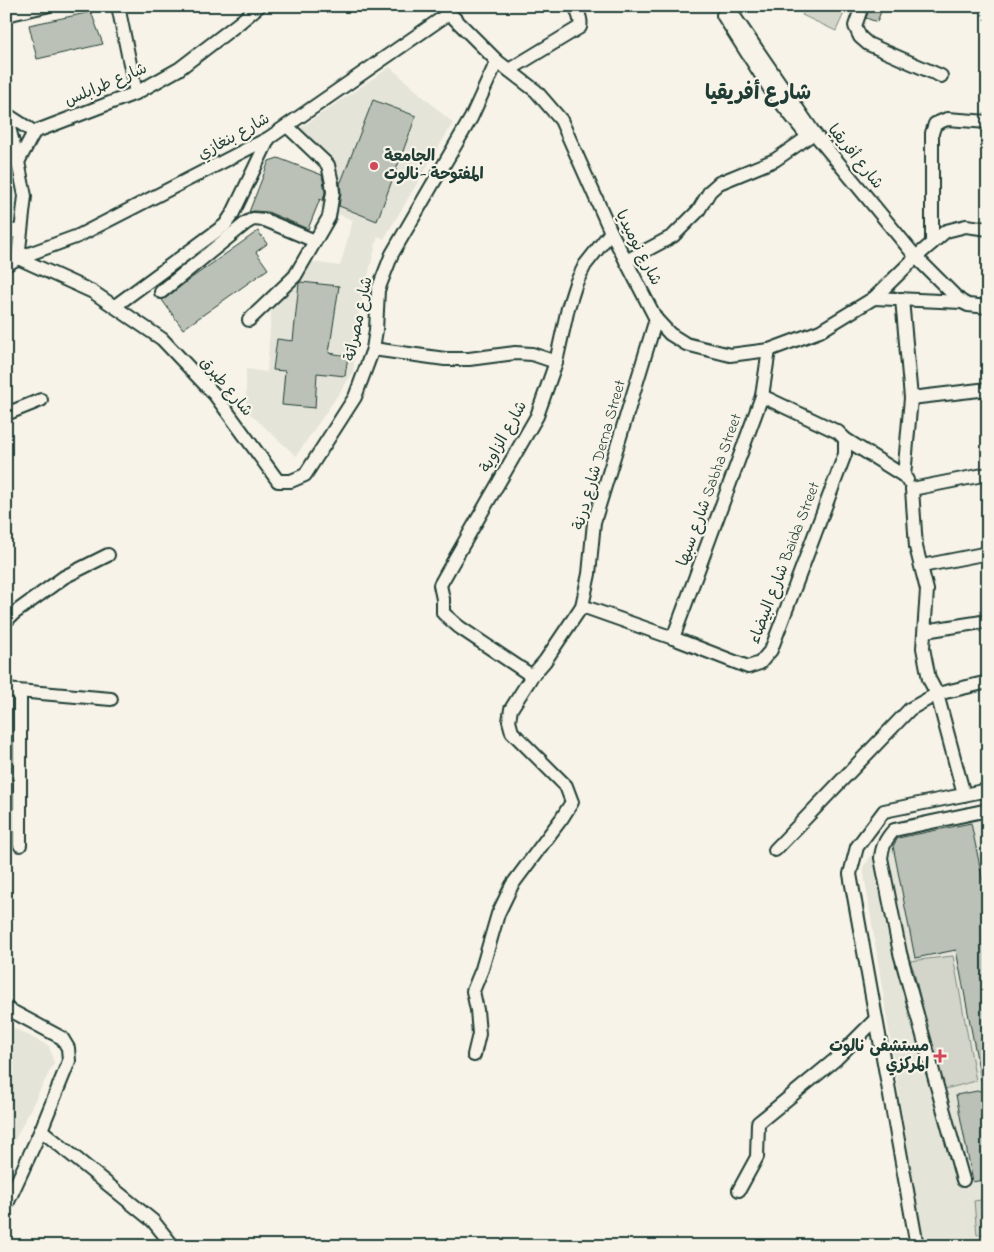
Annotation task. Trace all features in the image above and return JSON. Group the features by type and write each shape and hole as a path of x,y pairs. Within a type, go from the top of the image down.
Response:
{"street":[{"path":"6,15 46,6"},
{"path":"118,6 136,93"},
{"name":"شارع طرابلس","path":"34,132 136,93 178,68 239,23 258,6"},
{"path":"509,70 580,27 581,24 575,6"},
{"name":"شارع أفريقيا","path":"718,6 770,89 811,135 912,260"},
{"name":"شارع أفريقيا","path":"727,6 811,135"},
{"path":"862,6 855,26 860,37 868,44 941,76"},
{"name":"شارع نوميديا","path":"445,10 497,61 536,91 561,120 611,232 656,319 670,334 686,344 730,355 769,350 820,331 874,298 912,260"},
{"name":"شارع بنغازي","path":"6,265 18,258 78,236 269,138 445,10"},
{"name":"شارع مصراتة","path":"305,475 355,397 372,349 376,330 378,290 392,254 471,118 497,61"},
{"path":"6,115 34,132 18,162"},
{"path":"6,115 25,196 18,258 94,292 115,306 224,225 233,213 269,138"},
{"path":"932,243 932,133 935,124 947,119 988,122"},
{"path":"249,320 295,276 329,216 333,192 328,165 287,126"},
{"path":"626,261 673,236 698,211 710,191 719,183 775,160 811,135"},
{"path":"161,292 246,223 253,220 265,220 315,241"},
{"path":"988,229 966,226 946,230 912,260 962,302 968,305 988,307"},
{"path":"6,232 22,230"},
{"name":"شارع الزاوية","path":"532,676 460,627 443,613 443,598 440,585 537,416 556,362 568,308 576,283 586,265 611,232"},
{"path":"874,298 962,302"},
{"path":"902,299 911,398 904,476"},
{"name":"شارع طبرق","path":"115,306 162,339 215,395 278,481 292,481 305,475"},
{"name":"شارع درنة Derna Street","path":"474,1055 479,1034 477,1010 472,991 482,969 498,914 512,885 572,802 566,786 512,732 509,721 511,709 582,606 589,574 594,522 656,319"},
{"path":"372,349 444,359 469,360 515,353 532,354 556,362"},
{"name":"شارع سبها Sabha Street","path":"673,638 762,396 769,350"},
{"path":"911,398 988,389"},
{"path":"762,396 838,432 845,439 904,476 912,489 916,548 927,590 923,648 930,679 937,694 964,795"},
{"path":"6,414 41,400"},
{"name":"شارع البيضاء Baida Street","path":"582,606 748,667 760,663 771,650 845,454 845,439"},
{"path":"912,489 988,474"},
{"path":"922,566 988,553"},
{"path":"6,620 64,577 108,555"},
{"path":"925,631 988,621"},
{"path":"775,850 910,710 937,694 988,682"},
{"path":"6,690 111,699"},
{"path":"20,692 20,845"},
{"path":"917,1246 850,874 857,848 884,812 988,790"},
{"path":"963,1180 900,953 881,858 882,848 894,830 988,810"},
{"path":"6,1008 62,1038 68,1048 69,1061 42,1130 6,1206"},
{"path":"739,1190 757,1156 758,1122 836,1059 876,1018"},
{"path":"42,1130 153,1221 173,1246"}],"path":[{"path":"977,6 988,26"}],"shaded area":[{"path":"806,6 847,6 836,31 802,15"},
{"path":"390,67 453,123 384,239 378,236 358,316 353,373 296,456 246,410 246,369 267,372 271,312 288,268 305,261 340,266 353,220 320,207 335,167 299,129"},
{"name":"مستشفى نالوت المركزي","path":"988,806 988,1246 923,1246 863,867 897,821"},
{"path":"953,956 976,1081 941,1090 914,971 910,961"},
{"path":"6,1024 49,1046 54,1063 6,1157"},
{"path":"988,1199 988,1233 977,1235 974,1201"}],"building":[{"path":"870,6 883,6 877,22 866,18"},
{"path":"91,12 103,44 37,59 29,25"},
{"path":"373,100 416,116 377,221 339,206 340,182"},
{"path":"278,158 322,175 325,192 323,201 320,199 308,229 268,212 249,212 269,161"},
{"path":"258,231 267,244 256,252 268,269 183,329 162,300"},
{"path":"299,283 339,286 329,353 348,356 345,376 317,373 315,408 282,405 285,371 273,370 277,339 293,341"},
{"path":"971,823 986,896 988,895 988,1038 983,1039 988,1066 988,1089 983,1090 956,950 915,958 893,846 898,838"},
{"path":"988,1089 988,1179 973,1182 956,1095"}],"place":[{"name":"الجامعة المفتوحة -نالوت","path":"374,166"},
{"name":"مستشفى نالوت المركزي","path":"940,1056"}],"district":[{"name":"شارع أفريقيا","path":"758,94"}]}
